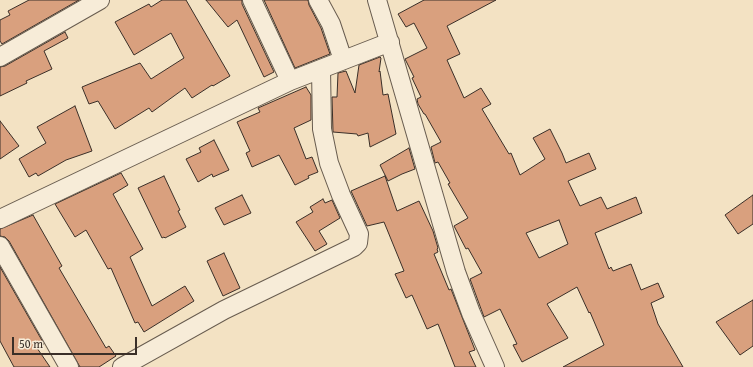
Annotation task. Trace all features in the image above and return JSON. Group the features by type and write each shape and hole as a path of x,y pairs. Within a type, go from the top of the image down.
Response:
{"street":[{"path":"0,57 100,0"},
{"path":"252,0 290,81"},
{"path":"318,0 331,24 343,60"},
{"path":"378,0 456,272 471,313 495,367"},
{"path":"0,219 290,81 390,42"},
{"path":"122,367 224,310 354,247 358,243 359,234 341,195 329,163 322,129 321,69"},
{"path":"0,246 69,367"}],"building":[{"path":"29,0 79,0 2,44 0,41 0,20 10,15 8,11"},
{"path":"162,0 186,0 230,76 213,86 212,85 192,98 185,88 152,112 149,108 115,129 98,101 89,104 82,87 140,63 151,79 184,58 171,33 134,55 115,22 149,4 151,7"},
{"path":"206,0 242,0 242,4 274,72 264,77 237,20 228,27"},
{"path":"264,0 308,0 321,28 330,54 295,68"},
{"path":"424,0 496,0 447,26 460,54 447,60 464,98 481,88 491,104 482,109 509,154 511,153 520,175 545,159 533,138 550,129 566,163 589,153 596,169 568,181 580,206 601,197 607,209 636,197 642,213 595,233 609,269 611,267 613,271 631,264 641,290 658,283 664,297 651,303 658,324 683,367 563,367 604,345 590,312 589,313 577,287 547,304 568,338 522,362 513,345 517,344 500,309 484,317 470,279 482,273 468,248 466,249 454,226 468,218 448,184 450,183 438,162 435,163 431,147 441,142 418,104 417,99 421,97 412,78 414,77 405,59 427,48 414,23 406,27 398,14","holes":["559,220 568,244 539,258 526,233"]},
{"path":"65,32 68,38 44,51 52,69 26,81 27,83 0,96 0,67 5,66"},
{"path":"380,57 379,72 380,71 383,95 388,94 396,134 370,147 368,133 358,136 357,134 333,132 332,97 337,97 338,73 346,71 355,93 359,65"},
{"path":"306,87 311,95 311,120 294,128 306,159 312,157 318,172 308,176 309,178 295,185 279,155 252,167 246,153 250,151 237,122 260,112 258,108"},
{"path":"75,106 92,151 66,160 38,176 36,173 29,177 19,159 46,143 37,127"},
{"path":"0,121 19,146 0,159"},
{"path":"214,140 229,170 213,177 212,174 198,182 186,159 201,152 199,148"},
{"path":"409,148 415,169 388,181 380,165"},
{"path":"121,173 128,185 113,194 143,249 130,257 152,306 185,286 194,301 144,332 138,322 135,323 111,268 108,269 86,230 75,237 55,204"},
{"path":"164,176 180,210 178,211 186,227 165,238 162,238 138,188"},
{"path":"385,176 397,211 419,201 433,231 438,248 438,252 434,254 449,290 451,289 475,350 469,352 476,367 455,367 438,324 427,329 412,295 406,298 395,274 404,271 384,222 367,226 351,191"},
{"path":"242,195 251,213 224,225 215,208"},
{"path":"753,195 753,224 738,234 725,215"},
{"path":"323,199 325,203 332,200 340,218 319,231 327,244 315,251 296,222 313,212 310,207"},
{"path":"33,215 62,266 59,268 106,348 109,346 116,356 99,367 80,367 9,241 5,237 0,236 0,229"},
{"path":"224,253 240,288 223,296 207,261"},
{"path":"0,267 44,344 37,348 50,367 14,367 0,341"},
{"path":"753,300 753,346 740,355 716,322"}]}
